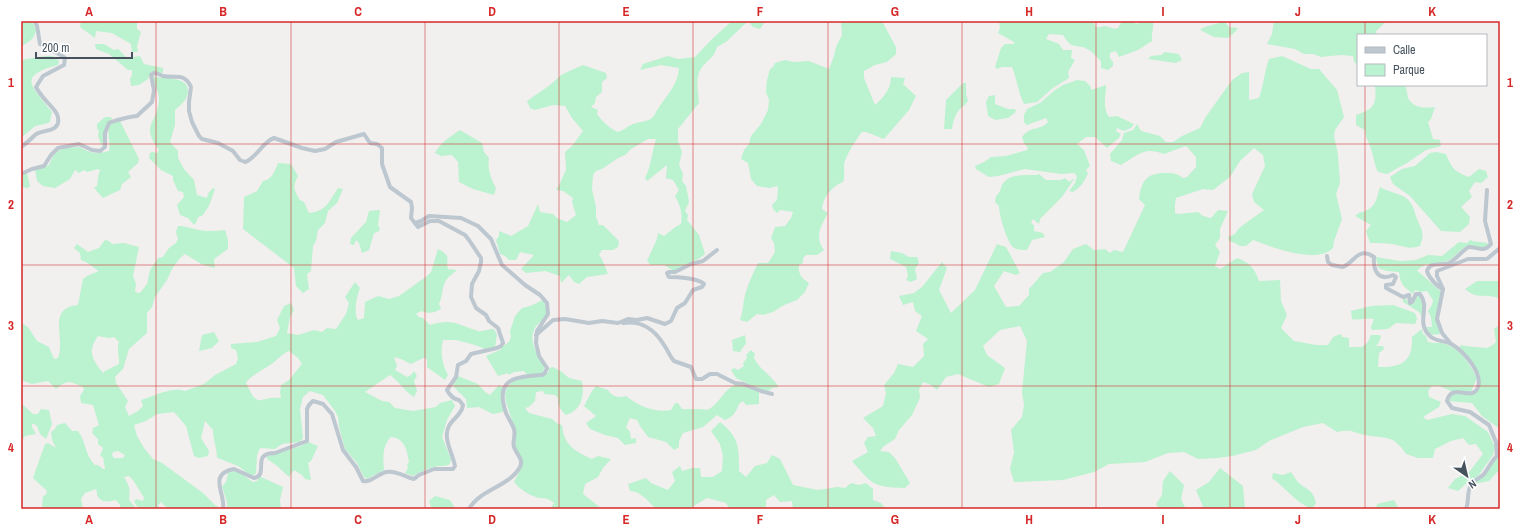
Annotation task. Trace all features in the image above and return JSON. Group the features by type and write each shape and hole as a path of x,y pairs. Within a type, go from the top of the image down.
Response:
{"street":[{"path":"21,147 40,133 54,129 59,121 57,114 42,97 36,87 42,76 64,65 65,58 40,44 38,26 35,21"},
{"path":"21,174 44,166 54,151 67,146 80,144 92,150 103,150 105,147 106,127 109,123 122,120 128,116 137,116 152,102 154,87 150,76 154,73 163,76 178,76 186,80 191,87 189,102 190,117 199,136 202,139 218,143 233,151 240,160 245,162 251,159 274,138 315,151 325,149 336,142 364,134 370,143 377,144 382,148 382,164 388,183 393,189 410,202 412,208 411,218 418,227 430,221 439,221 465,235 479,254 482,262 472,284 471,297 476,308 486,315 489,321 498,328 502,341 501,346 471,354 466,360 458,365 456,377 447,390 449,395 454,399 459,400 463,405 461,412 448,426 446,434 454,457 455,466 453,469 434,469 419,474 414,478 397,472 391,472 374,477 369,481 363,481 356,467 343,450 332,414 323,404 313,401 309,404 307,409 307,441 262,457 261,471 260,475 257,477 254,478 234,469 223,473 219,483 223,509"},
{"path":"1442,289 1437,287 1433,279 1428,275 1426,271 1428,267 1450,262 1469,247 1481,250 1491,244 1485,221 1487,190"},
{"path":"415,223 422,221 429,216 452,216 461,218 478,226 491,238 502,265 547,303 547,318 539,326 536,335 536,350 545,364 546,373 542,376 514,378 507,382 503,390 504,405 514,431 513,445 521,461 520,466 508,479 472,503 469,509"},
{"path":"1466,509 1468,504 1469,489 1472,484 1485,473 1492,460 1497,456 1496,442 1489,425 1470,412 1452,408 1448,404 1448,397 1451,393 1474,392 1478,387 1480,379 1479,375 1470,363 1442,333 1437,319 1442,289 1437,276 1437,271 1468,258 1486,258 1500,248"},
{"path":"618,323 628,319 637,320 647,318 663,324 669,323 675,311 685,303 693,290 702,287 704,284 701,281 688,278 669,276 667,273 675,272 691,264 703,261 717,250"},
{"path":"1326,256 1328,262 1332,265 1343,267 1359,254 1364,253 1374,257 1373,263 1376,272 1383,278 1392,275 1396,277 1393,284 1386,285 1386,288 1402,297 1409,295 1410,303 1416,294 1420,294 1424,303 1422,322 1423,327 1432,338 1452,344"},
{"path":"536,335 553,320 566,319 589,323 602,321 618,323 632,322 642,324 650,329 664,344 672,359 679,364 689,365 693,369 696,379 700,380 710,374 717,374 735,383 743,384 772,394"}],"green space":[{"path":"21,21 32,22 35,26 35,33 31,40 21,46"},
{"path":"81,21 137,21 137,29 141,32 137,46 138,52 132,52 131,44 112,33 96,31 95,38 80,27"},
{"path":"732,21 748,21 726,42 717,47 713,55 701,69 697,83 699,103 678,129 678,141 682,152 679,165 683,174 682,181 686,186 689,202 685,211 688,215 687,220 699,235 705,254 674,271 664,265 651,265 647,261 657,239 658,233 664,236 681,224 682,216 680,206 675,196 679,190 673,180 666,178 667,165 647,181 645,178 649,169 656,139 648,139 631,149 625,155 596,171 593,175 592,189 596,207 596,217 599,225 603,225 619,241 618,247 613,250 602,250 599,255 608,274 587,277 579,284 574,282 569,275 561,283 560,276 545,271 526,273 521,269 534,255 520,252 516,260 509,260 500,254 496,240 499,236 499,231 511,236 528,226 538,204 540,212 553,214 557,218 567,222 576,215 572,202 573,198 563,191 556,190 566,169 565,152 572,146 583,131 572,118 565,106 553,105 535,110 530,108 527,101 550,85 561,75 583,65 606,73 607,78 602,82 602,92 596,97 595,103 591,107 598,110 597,114 602,120 618,132 634,124 651,119 676,80 679,68 661,65 640,70 643,64 668,56 678,59 695,57"},
{"path":"748,21 767,21 760,29 753,27"},
{"path":"841,21 882,21 896,47 896,54 887,62 875,65 864,71 864,78 875,105 890,85 891,77 905,78 903,84 916,96 909,110 884,139 866,132 862,132 851,148 844,166 843,182 835,186 824,200 822,209 828,213 821,227 819,241 824,250 817,255 806,255 803,258 803,263 799,265 801,276 809,283 805,292 797,300 784,305 773,312 763,315 757,314 747,322 740,320 746,291 758,263 768,263 775,252 774,243 771,238 775,227 785,226 791,218 793,212 780,210 777,213 773,209 772,205 777,200 778,186 769,188 757,186 751,179 748,163 741,159 744,150 749,144 751,136 761,124 768,110 769,100 766,92 770,69 775,63 785,60 794,62 809,61 829,69 836,47 842,35"},
{"path":"999,21 1093,21 1096,27 1105,26 1115,29 1118,28 1122,21 1133,21 1136,24 1151,21 1153,22 1152,41 1138,50 1119,57 1116,51 1110,53 1113,66 1108,70 1101,68 1101,61 1089,50 1072,45 1063,35 1049,34 1046,39 1059,44 1063,50 1072,50 1071,58 1075,60 1068,72 1069,78 1053,88 1037,102 1024,104 1012,67 1002,67 997,69 995,67 1001,48 1005,44 1014,44 1014,42 998,33 1000,28"},
{"path":"1224,21 1229,27 1238,28 1228,38 1214,37 1200,30 1205,27"},
{"path":"1274,21 1387,21 1376,31 1377,34 1357,34 1357,64 1354,62 1353,56 1341,55 1321,57 1313,54 1304,54 1295,49 1267,44 1272,34"},
{"path":"95,44 104,44 114,50 118,49 127,58 140,56 144,64 163,68 163,73 151,72 148,79 139,85 131,86 130,79 132,70 128,70 109,54 96,49"},
{"path":"1165,52 1179,54 1182,60 1176,63 1148,59 1151,56 1161,55"},
{"path":"52,56 59,61 58,65 37,73 32,78 32,83 34,89 52,112 50,122 35,126 21,138 21,60"},
{"path":"1282,56 1311,69 1319,69 1337,90 1344,117 1335,130 1334,136 1338,154 1340,183 1336,194 1342,219 1333,248 1325,253 1308,255 1289,252 1253,240 1246,246 1240,246 1229,241 1228,237 1235,234 1239,228 1264,210 1254,202 1252,194 1265,166 1263,155 1254,148 1240,161 1230,177 1213,190 1203,189 1176,198 1175,213 1198,212 1203,216 1211,218 1218,210 1228,211 1220,229 1220,238 1215,245 1220,252 1215,266 1220,269 1237,258 1251,266 1259,281 1280,280 1281,301 1287,315 1281,328 1294,341 1316,345 1328,345 1333,337 1341,334 1342,337 1349,338 1349,347 1362,347 1368,342 1371,335 1380,335 1381,337 1378,344 1375,346 1383,346 1384,349 1379,353 1378,367 1399,365 1404,362 1408,358 1412,346 1412,337 1422,329 1428,342 1440,343 1452,347 1458,351 1467,361 1477,378 1471,392 1451,391 1439,386 1432,386 1428,391 1429,397 1441,402 1439,407 1423,417 1427,420 1452,414 1465,416 1488,432 1495,447 1493,455 1478,476 1458,491 1448,488 1455,479 1470,471 1483,454 1476,444 1469,445 1463,438 1451,441 1435,449 1433,458 1418,458 1406,454 1397,443 1388,438 1349,431 1337,432 1323,423 1303,427 1269,441 1256,450 1232,456 1198,459 1184,452 1168,453 1145,462 1109,464 1094,472 1063,480 1014,482 1010,469 1014,452 1011,430 1022,417 1024,405 1022,392 1027,341 1020,326 1000,330 983,346 987,355 1005,368 999,384 989,387 958,374 946,377 937,390 931,385 923,382 919,390 920,398 912,415 899,430 895,439 884,446 880,451 889,452 895,458 910,483 905,488 886,487 870,480 852,461 868,452 864,443 868,437 876,436 873,428 863,418 883,406 886,393 884,385 894,373 898,364 913,367 924,356 923,344 928,339 916,331 922,316 915,311 913,302 903,305 899,296 914,293 922,287 942,262 947,268 939,290 951,313 975,290 997,244 1006,247 1020,273 1016,275 1004,271 994,286 1006,307 1019,306 1029,295 1029,289 1043,273 1050,272 1064,262 1073,249 1086,244 1094,250 1105,249 1110,253 1114,250 1123,252 1145,205 1139,199 1143,183 1149,177 1159,173 1174,174 1183,178 1187,177 1196,167 1196,157 1186,146 1164,154 1146,151 1121,165 1111,161 1110,154 1122,140 1124,133 1133,130 1137,124 1141,131 1160,136 1166,142 1173,142 1200,128 1205,118 1232,80 1242,73 1249,72 1249,100 1259,98 1269,59"},
{"path":"153,76 175,79 184,83 187,87 188,92 185,100 175,110 175,125 170,142 178,151 178,158 184,169 194,180 197,195 207,198 208,193 214,188 215,189 209,206 202,216 198,217 194,225 188,218 180,215 177,205 184,197 183,192 178,191 173,180 173,176 161,170 149,158 150,153 157,153 159,150 153,141 150,129 158,108 159,100"},
{"path":"1077,80 1085,81 1091,87 1091,90 1106,85 1105,106 1109,117 1117,116 1134,124 1131,128 1124,131 1117,128 1116,131 1121,134 1119,138 1107,148 1095,137 1086,137 1077,144 1084,150 1090,166 1086,170 1088,173 1086,179 1078,188 1073,192 1069,191 1075,183 1077,176 1074,173 1061,174 1025,169 989,177 976,169 975,166 991,157 1006,156 1027,150 1028,148 1022,137 1025,133 1045,125 1048,122 1046,118 1027,125 1024,122 1024,115 1027,109 1040,103 1063,85"},
{"path":"963,83 966,83 966,94 968,101 957,112 952,129 944,129 946,100"},
{"path":"1375,86 1405,86 1410,102 1417,106 1435,107 1431,119 1428,122 1433,139 1440,140 1441,146 1426,150 1387,174 1378,172 1365,130 1356,125 1356,115 1367,111 1375,102"},
{"path":"995,95 995,104 1008,109 1015,109 1016,112 1008,118 995,120 988,116 986,102 989,96"},
{"path":"105,117 111,117 112,119 106,125 102,147 98,136 99,130 97,129 97,124"},
{"path":"120,121 139,159 138,163 128,172 131,177 122,184 120,190 103,198 94,188 97,186 99,172 101,171 98,169 87,172 84,170 79,173 75,170 70,179 55,188 43,186 37,181 35,169 49,165 53,156 58,151 65,148 80,147 94,153 109,151 109,127 111,123"},
{"path":"460,130 482,143 484,152 489,158 490,173 496,188 494,195 473,189 459,182 458,162 452,155 441,156 435,153 449,137"},
{"path":"1437,152 1446,154 1454,169 1460,173 1469,177 1479,169 1486,171 1488,177 1481,183 1475,182 1469,191 1472,197 1461,207 1470,217 1469,224 1460,232 1441,231 1410,196 1393,184 1390,177 1402,169 1415,166 1430,153"},
{"path":"278,163 291,164 298,176 294,186 295,191 300,200 304,202 309,213 324,208 338,188 343,189 337,203 328,211 325,223 318,230 316,241 313,246 311,271 307,274 309,289 303,293 296,286 294,268 243,229 244,197 257,191 263,181 271,177"},
{"path":"27,173 30,186 28,188 22,187 21,175"},
{"path":"1039,174 1046,180 1061,180 1065,178 1069,182 1074,179 1062,197 1040,219 1039,224 1033,219 1031,222 1034,226 1034,231 1043,233 1045,237 1032,240 1027,250 1017,249 1011,245 1006,235 999,206 995,202 996,196 1002,185 1009,178 1022,175"},
{"path":"1380,187 1404,197 1411,204 1422,232 1420,246 1409,248 1389,244 1370,243 1366,231 1371,225 1355,216 1373,206"},
{"path":"380,210 378,225 380,229 378,232 374,233 369,250 362,253 359,243 356,240 354,245 350,244 351,238 366,222 369,211"},
{"path":"178,226 206,231 225,230 228,240 228,249 214,259 215,268 203,265 185,254 172,269 167,280 155,297 152,307 147,313 147,333 129,349 123,369 115,377 116,383 128,401 125,407 129,416 143,406 141,400 169,391 185,391 204,384 215,375 236,364 238,358 236,350 231,348 231,344 257,342 276,336 280,328 277,320 284,306 291,303 294,310 290,317 287,333 298,335 314,330 322,332 327,328 336,329 346,314 349,303 345,297 355,282 360,288 356,304 357,317 358,320 364,318 365,302 378,296 389,299 399,296 427,276 431,272 438,249 448,258 448,269 457,270 445,281 439,304 441,309 431,313 421,311 416,314 430,325 450,322 478,331 494,329 497,335 495,347 485,349 456,340 443,340 442,358 448,375 445,380 427,367 427,359 423,358 411,364 394,357 397,366 395,370 407,377 414,371 417,376 414,381 417,391 414,397 390,375 365,392 382,401 389,402 395,408 413,411 436,407 440,403 452,400 455,406 447,420 442,437 451,459 450,464 436,466 413,476 405,473 409,462 406,450 402,442 391,437 386,444 383,457 384,470 367,479 364,477 357,463 345,449 338,417 335,411 323,395 310,391 303,397 300,409 303,438 300,442 282,444 275,449 260,448 257,455 256,473 254,475 238,466 217,458 213,430 205,421 201,438 209,451 208,456 199,458 194,456 186,426 174,412 157,414 146,421 134,425 137,436 153,459 162,463 203,493 216,506 218,506 218,509 168,509 161,502 158,505 160,509 139,509 134,502 136,499 143,501 144,497 129,476 124,477 129,488 129,500 135,507 133,509 120,509 120,505 116,500 102,501 97,495 96,489 85,493 81,499 83,509 42,509 43,496 46,495 47,491 33,478 45,444 48,443 56,448 52,440 51,432 57,425 65,423 72,431 78,431 91,461 95,465 105,469 103,457 100,456 103,448 98,444 98,439 92,433 93,428 99,425 93,405 81,403 80,396 84,390 83,387 69,382 56,389 48,381 32,384 21,380 21,323 28,327 37,341 49,347 54,359 58,358 60,350 59,325 62,312 68,307 78,305 83,279 99,271 81,260 80,253 74,248 77,244 88,252 99,248 105,240 112,244 124,243 139,247 133,276 136,284 135,292 140,293 147,284 150,270 158,258 163,257 169,248 176,243 178,239 176,232","holes":["98,336 109,338 114,337 119,342 119,364 103,373 96,364 92,355 93,347","289,351 298,358 302,364 289,380 281,385 281,398 256,399 246,382","118,451 125,455 123,458 114,458 112,455 113,452"]},
{"path":"1470,240 1489,244 1482,249 1472,246 1466,247 1445,262 1424,265 1417,271 1441,291 1437,311 1440,334 1432,335 1425,327 1432,327 1431,317 1428,311 1433,300 1427,291 1420,292 1415,290 1413,294 1403,285 1400,280 1399,272 1387,271 1378,268 1376,257 1400,261 1416,260 1428,255 1442,256 1459,242 1467,243"},
{"path":"891,251 902,253 909,257 917,257 919,263 915,269 917,279 911,282 906,280 908,276 906,267 890,259"},
{"path":"1477,281 1500,281 1500,299 1491,296 1474,295 1465,289"},
{"path":"1418,295 1421,299 1422,317 1419,312 1403,302 1403,299 1406,298 1408,303 1413,304"},
{"path":"543,300 547,310 546,316 535,328 532,339 544,367 543,373 528,376 524,371 498,376 486,356 500,350 509,342 511,337 510,331 515,316 522,308"},
{"path":"1393,305 1415,313 1417,319 1415,324 1396,323 1388,329 1372,330 1371,327 1374,319 1352,319 1351,311 1371,306"},
{"path":"1500,325 1500,392 1498,398 1500,402 1500,429 1482,416 1472,403 1449,401 1453,393 1471,394 1480,388 1480,375 1459,349 1461,345 1485,348 1489,347 1496,342 1494,329"},
{"path":"214,332 219,341 212,348 199,351 202,335"},
{"path":"745,335 746,343 740,352 733,351 732,340"},
{"path":"751,350 755,354 754,358 763,370 779,387 772,388 767,392 736,378 731,370 734,368 738,370 744,366 743,363 747,358 746,355"},
{"path":"553,367 569,378 582,381 582,397 578,407 566,415 558,403 558,398 555,395 544,394 543,391 536,392 535,401 529,407 525,408 529,413 552,419 558,424 562,425 565,438 575,450 580,453 592,459 598,456 611,459 603,468 598,477 585,484 583,494 602,509 550,509 554,503 547,499 539,498 530,494 521,489 514,482 522,466 515,448 516,433 506,402 505,394 507,387 514,380 547,374 549,368"},
{"path":"458,376 478,384 490,395 499,385 502,387 503,412 493,414 479,407 467,408 466,399 453,386"},
{"path":"739,384 759,391 759,404 746,405 743,401 739,404 734,414 728,419 725,420 717,415 703,427 683,433 679,441 679,447 674,450 666,442 648,437 637,420 630,418 626,427 630,432 631,439 636,438 636,443 625,445 618,438 590,429 586,423 596,416 584,406 596,386 608,390 616,396 626,396 647,408 665,411 671,410 675,403 678,403 682,409 707,410 716,404 729,388"},
{"path":"21,400 23,405 33,414 38,414 41,409 49,410 52,424 46,439 40,434 37,426 32,424 36,434 25,436 21,442"},
{"path":"720,422 735,438 739,456 739,471 746,477 755,466 767,463 772,455 780,459 793,485 818,490 837,487 845,488 851,483 859,485 866,483 873,489 873,500 881,503 886,509 793,509 792,501 780,502 774,495 766,500 766,509 730,509 726,503 707,498 689,509 653,509 654,507 643,496 634,491 630,491 628,484 646,478 651,483 668,490 675,481 672,472 680,466 682,471 692,468 700,468 701,477 713,477 722,471 723,456 720,444 711,431"},
{"path":"308,442 318,446 311,461 308,463 311,480 305,479 294,470 289,477 267,459 267,456 301,446"},
{"path":"1500,455 1500,469 1489,481 1474,484"},
{"path":"1220,468 1243,486 1245,509 1204,509 1196,490 1209,482"},
{"path":"236,470 253,482 257,481 259,476 283,487 280,500 281,509 227,509 227,502 222,486 226,482 228,473"},
{"path":"1170,471 1184,485 1181,499 1186,509 1159,509 1156,504 1162,495 1163,481"},
{"path":"1291,472 1300,484 1313,494 1316,503 1312,509 1301,503 1272,478 1273,473 1283,475"},
{"path":"435,496 450,500 455,508 432,509 429,501"},
{"path":"1394,500 1399,509 1376,509 1377,504"}]}
